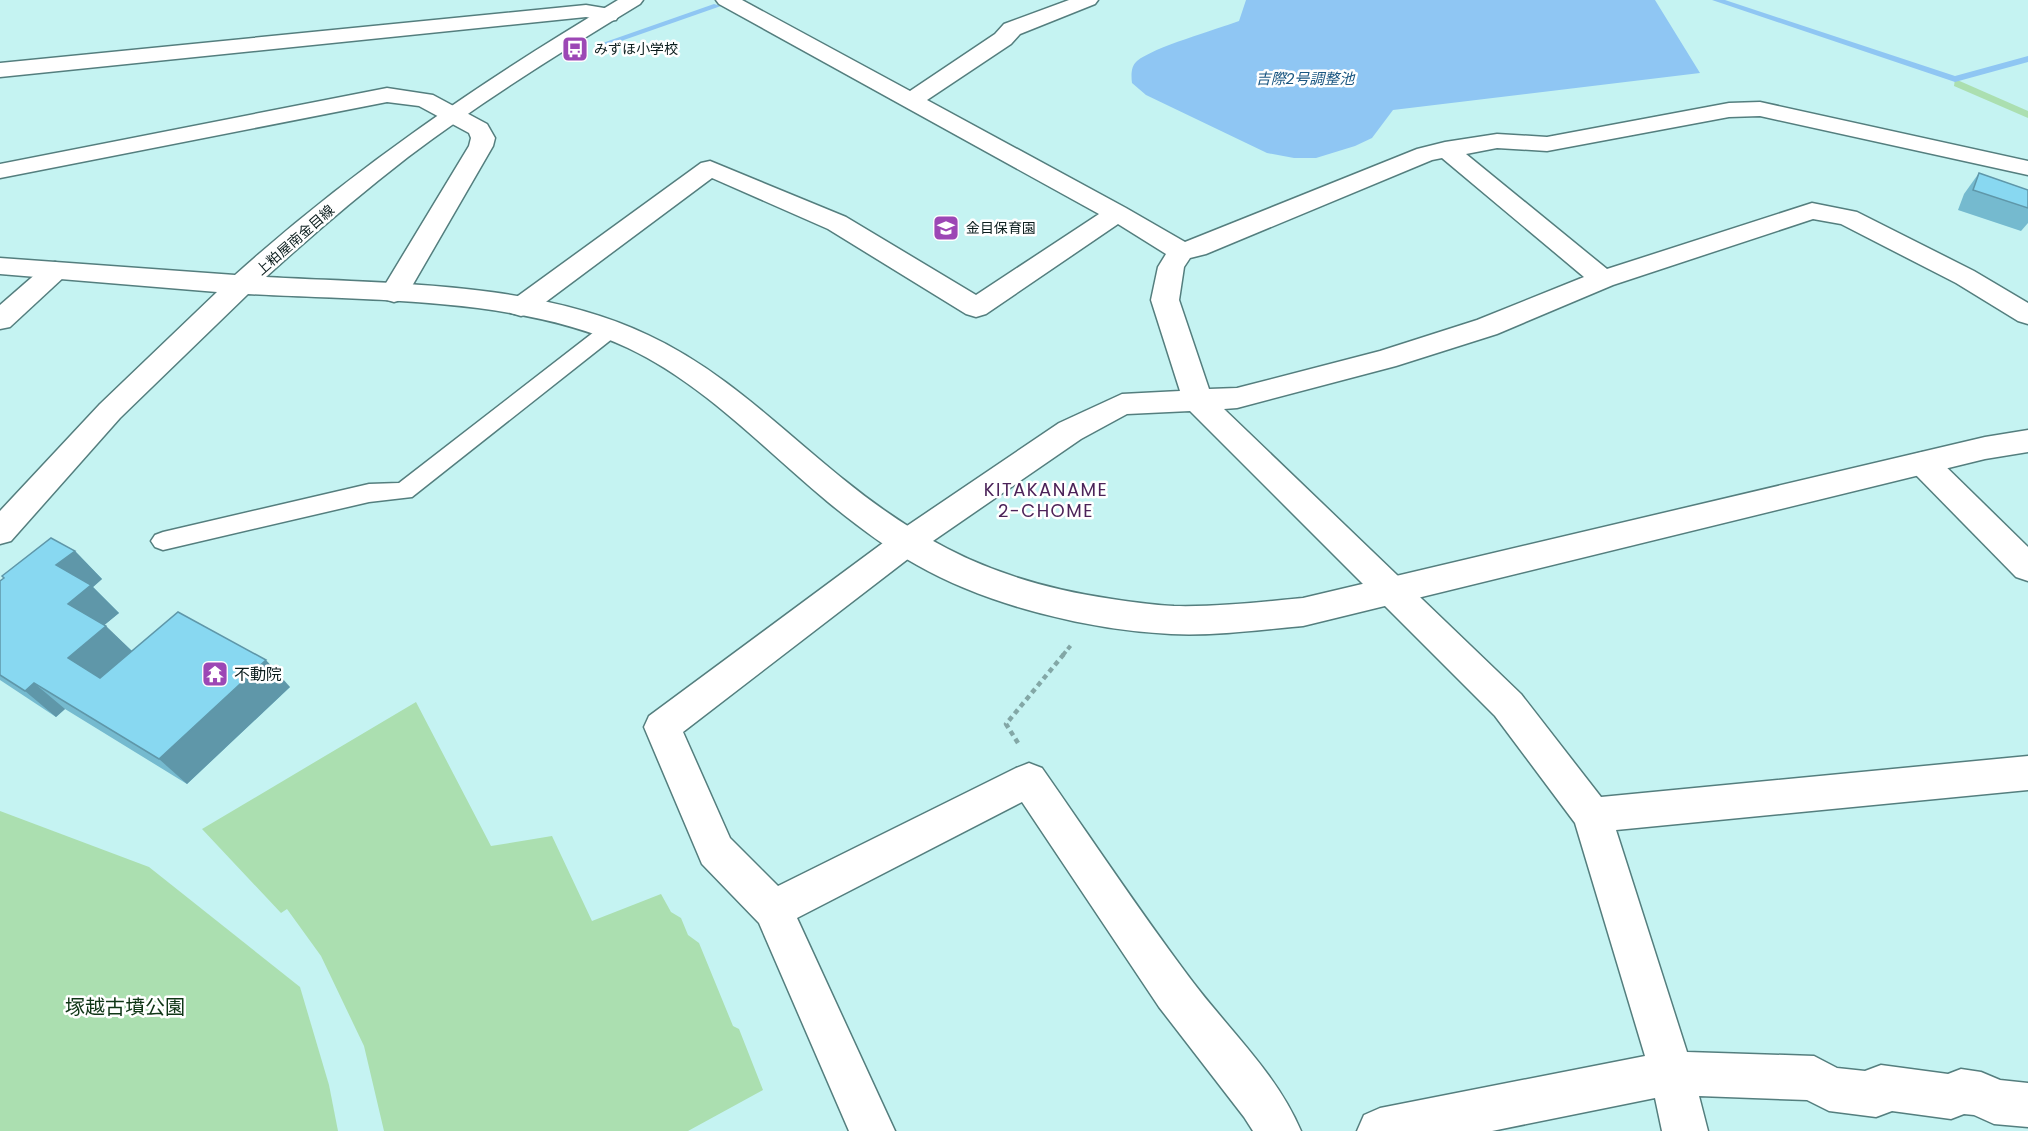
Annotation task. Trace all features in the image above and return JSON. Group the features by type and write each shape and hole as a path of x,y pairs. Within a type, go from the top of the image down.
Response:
{"street":[{"name":"上粕屋南金目線","path":"0,532 109,412 243,284 360,185 453,114 574,34 633,0"},
{"path":"726,0 1117,213 1181,251 1197,248 1426,154 1445,149 1497,141 1547,144 1730,110 1760,109 2028,168"},
{"path":"912,100 1003,39 1012,28 1088,0"},
{"path":"0,70 586,11 608,15"},
{"path":"0,171 387,95 415,97 479,129 483,138 481,146 394,293"},
{"path":"1445,149 1603,279"},
{"path":"521,307 710,168 837,223 976,308 1117,213"},
{"path":"872,1131 773,909 716,851 662,727 906,543 1070,431 1122,404 1237,398 1386,359 1487,327 1603,279 1812,211 1848,218 1965,277 2023,302"},
{"path":"1181,251 1171,267 1165,300 1198,401 1508,705 1592,815 1672,1073 1685,1131"},
{"path":"0,266 394,293 521,307 610,330 662,352 704,381 851,503 906,543 986,583 1049,601 1099,611 1173,621 1233,619 1303,612 1985,448 2028,441"},
{"path":"0,320 55,271"},
{"path":"1923,463 2028,568"},
{"path":"1592,815 2028,772"},
{"path":"773,909 1029,780 1174,992 1260,1101 1278,1131"},
{"path":"1380,1131 1672,1073 1814,1078 1829,1089 1876,1095 1881,1087 1951,1097 1961,1091 1981,1094 1994,1101 2028,1105"}],"lane":[{"path":"163,541 369,493 404,491 610,330"}],"path":[{"path":"1029,780 1023,750 1006,724 1099,611"}],"green space":[{"path":"1955,79 2028,111 2028,118 1954,86"},
{"path":"416,702 491,846 552,836 592,921 661,894 671,912 681,918 688,935 699,943 733,1026 739,1029 763,1090 688,1131 384,1131 364,1046 321,956 287,909 281,913 202,829"},
{"name":"塚越古墳公園","path":"0,811 149,867 300,987 329,1085 338,1131 0,1131"}],"water":[{"name":"吉際2号調整池","path":"1246,0 1655,0 1700,73 1393,110 1372,138 1355,146 1316,158 1294,158 1267,153 1146,95 1132,83 1132,71 1137,61 1170,45 1239,21"}],"building":[{"path":"1979,173 2028,190 2028,208 1973,190"},
{"name":"不動院","path":"51,538 75,551 56,565 91,585 68,604 106,626 68,658 100,678 178,612 266,660 159,759 34,683 25,691 0,675 0,581 4,578 2,576"}],"waterway":[{"path":"1716,0 1955,79 2028,59"},
{"path":"598,46 717,6"}],"place":[{"name":"みずほ小学校","path":"575,49"},
{"name":"金目保育園","path":"946,228"},
{"name":"不動院","path":"215,674"}],"district":[{"name":"KITAKANAME 2-CHOME","path":"1046,500"}]}
